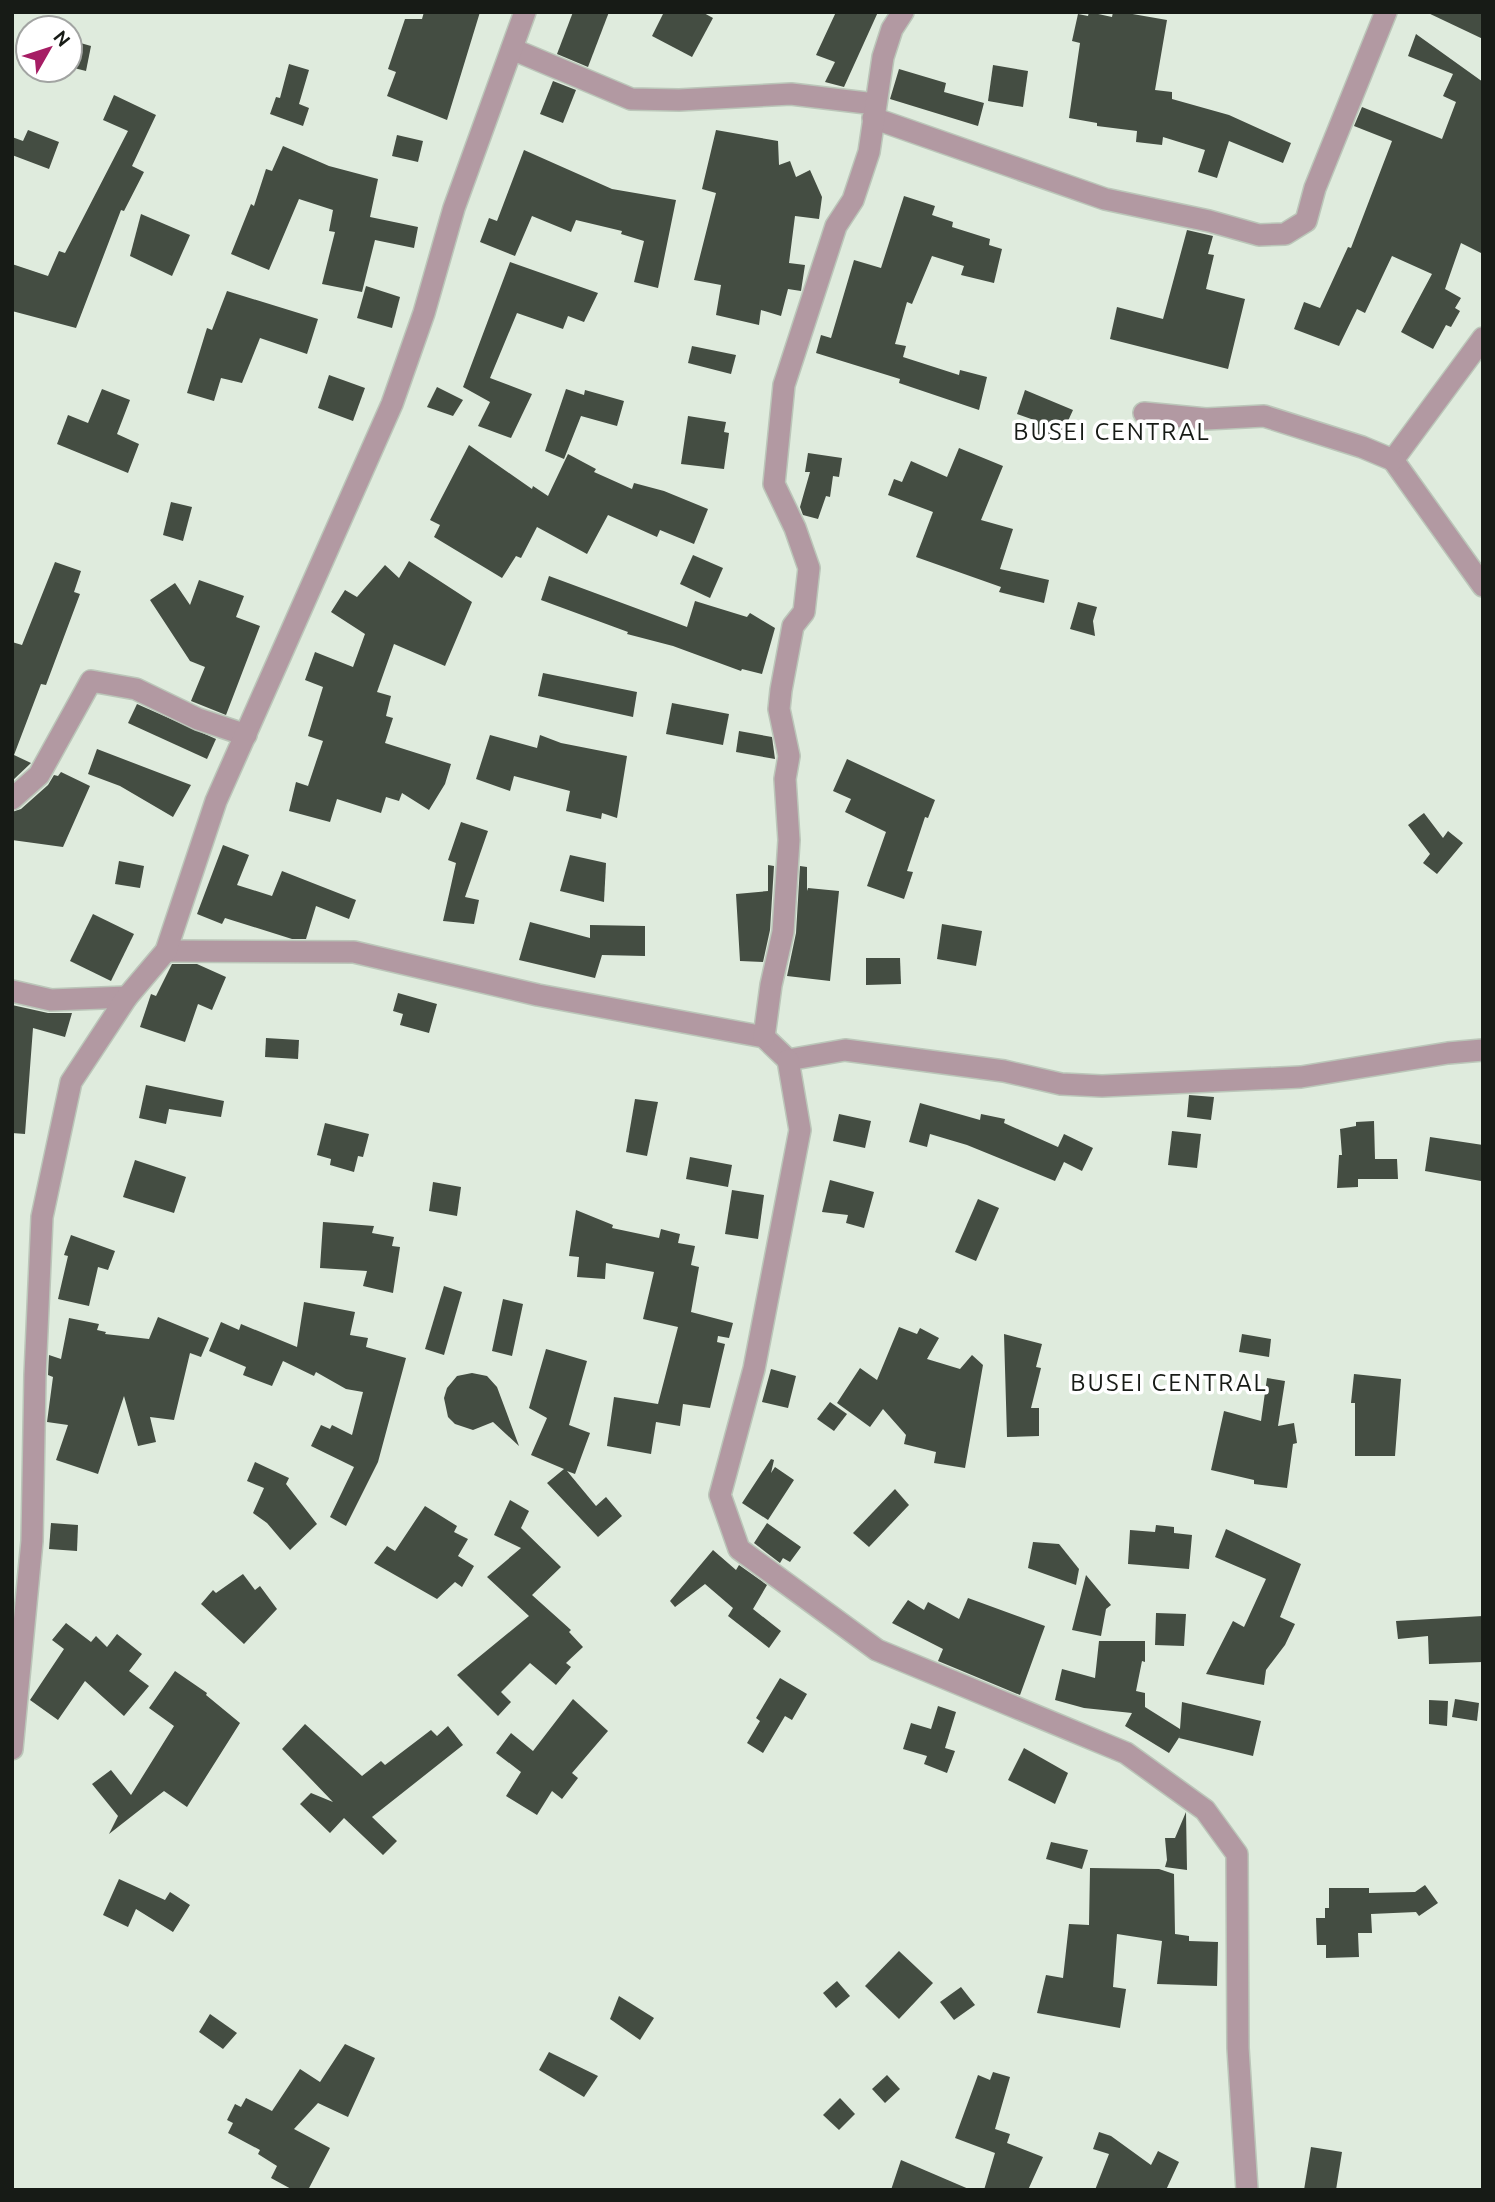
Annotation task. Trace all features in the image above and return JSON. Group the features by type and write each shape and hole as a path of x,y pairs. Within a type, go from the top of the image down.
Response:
{"street":[{"path":"12,1749 32,1541 34,1375 42,1217 71,1082 127,997 166,951 216,801 392,404 424,313 454,208 525,12"},
{"path":"764,1037 771,985 783,932 789,840 785,779 789,756 779,709 780,690 793,626 804,612 809,568 775,484 784,385 836,226 853,200 869,152 883,57 892,29 903,12"},
{"path":"512,49 631,99 679,100 791,94 874,111 1105,199 1209,220 1259,235 1286,234 1306,220 1315,188 1386,12"},
{"path":"1393,460 1483,338"},
{"path":"1144,413 1206,419 1264,416 1362,447 1393,460 1483,586"},
{"path":"12,799 39,775 91,681 136,689 198,719 246,735"},
{"path":"166,951 354,952 538,995 764,1037 788,1060 800,1130 754,1369 720,1495 739,1549 877,1650 1126,1753 1205,1810 1237,1854 1238,2048 1247,2190"},
{"path":"12,991 51,1000 127,997"},
{"path":"788,1060 845,1050 1004,1071 1061,1084 1102,1086 1301,1077 1425,1056 1483,1050"}],"building":[{"path":"424,12 480,12 447,120 387,96 396,72 388,69 405,19 422,19"},
{"path":"573,12 609,12 588,67 557,54"},
{"path":"664,12 702,12 713,18 692,57 652,36"},
{"path":"836,12 878,12 844,87 825,82 835,62 816,55"},
{"path":"1089,12 1112,17 1113,12 1121,12 1167,20 1155,90 1172,92 1172,99 1229,115 1291,143 1283,163 1229,141 1217,178 1198,172 1205,150 1163,137 1162,145 1136,142 1137,131 1097,126 1097,123 1069,118 1080,43 1072,41 1078,14 1088,16"},
{"path":"1426,12 1483,12 1483,39"},
{"path":"1416,34 1483,82 1483,254 1461,243 1445,289 1461,298 1455,308 1460,311 1451,327 1446,325 1433,349 1401,332 1432,274 1392,256 1365,313 1357,309 1339,346 1294,329 1304,302 1320,308 1348,247 1351,248 1392,141 1354,126 1362,107 1442,139 1456,102 1443,96 1453,74 1408,56"},
{"path":"84,44 91,46 84,70"},
{"path":"289,64 309,70 299,104 309,108 303,126 270,114 276,97 280,98"},
{"path":"993,65 1028,71 1023,107 988,101"},
{"path":"899,69 946,83 944,92 984,103 978,126 890,99"},
{"path":"553,81 576,90 563,123 540,114"},
{"path":"114,95 156,115 132,166 144,172 124,211 121,210 76,328 12,311 12,264 48,276 59,251 65,253 128,131 103,120"},
{"path":"28,130 59,142 49,169 12,155 12,137 23,141"},
{"path":"716,130 778,141 779,165 790,161 796,177 810,170 822,197 819,219 795,216 789,263 805,265 801,291 788,289 781,316 761,310 759,325 716,315 721,285 694,280 716,193 702,189"},
{"path":"397,135 423,141 418,162 392,156"},
{"path":"283,146 329,166 378,179 370,217 418,227 414,248 375,240 362,292 322,284 335,232 329,231 333,210 299,199 269,270 231,254 251,204 254,206 266,169 272,171"},
{"path":"524,150 612,189 676,200 658,288 634,282 644,241 621,234 622,231 576,220 571,232 532,216 515,256 480,242 489,218 497,221"},
{"path":"904,196 935,206 932,215 953,222 952,227 990,239 989,245 1002,249 994,283 961,275 964,266 932,256 912,304 907,302 895,344 906,346 903,357 959,375 960,370 987,377 979,410 899,383 900,379 816,353 821,335 831,338 854,260 881,268"},
{"path":"141,214 190,235 172,276 130,256"},
{"path":"1187,230 1213,236 1208,254 1214,255 1206,289 1245,299 1228,369 1110,339 1117,307 1163,319"},
{"path":"510,262 598,293 584,322 568,316 563,329 517,313 490,378 532,394 511,438 478,426 490,402 463,387"},
{"path":"366,286 400,297 392,328 357,318"},
{"path":"227,291 318,319 307,354 260,338 242,383 221,378 214,401 187,393 207,328 212,330"},
{"path":"692,346 736,355 731,374 688,363"},
{"path":"329,375 365,388 353,421 318,408"},
{"path":"437,387 463,400 453,416 427,407"},
{"path":"102,389 130,400 117,434 139,444 128,473 57,444 68,415 88,423"},
{"path":"566,389 584,395 585,390 624,401 617,426 581,416 564,459 545,451"},
{"path":"1025,390 1073,410 1068,421 1074,424 1065,443 1058,439 1056,443 1029,430 1034,420 1017,414"},
{"path":"688,416 726,422 724,432 729,433 724,469 681,464"},
{"path":"469,445 532,489 533,486 548,496 568,454 596,469 594,472 632,489 634,483 664,491 708,509 694,544 660,530 657,537 608,515 587,554 537,527 521,558 516,556 502,578 434,537 440,525 430,520"},
{"path":"959,448 1003,466 981,520 1013,529 1000,569 1049,580 1044,603 999,592 1001,587 916,557 933,512 888,495 894,479 902,482 911,461 947,477"},
{"path":"808,453 842,458 839,477 833,476 830,497 826,496 818,519 803,515 800,507 810,472 805,472"},
{"path":"171,502 192,507 183,541 163,535"},
{"path":"693,555 723,568 710,598 680,584"},
{"path":"409,561 472,602 445,666 394,644 377,692 391,696 386,716 393,718 385,743 451,764 445,784 429,810 402,793 399,801 386,797 381,813 337,799 330,822 289,811 296,782 308,786 323,741 308,736 323,687 305,680 315,652 353,667 365,634 331,612 345,590 357,597 385,565 399,578"},
{"path":"55,562 81,571 74,592 80,594 46,685 41,684 14,755 31,763 12,781 12,642 22,645"},
{"path":"549,576 687,627 695,601 747,617 750,613 775,628 762,674 742,669 741,671 673,646 627,634 628,632 541,600"},
{"path":"199,580 244,596 236,617 260,626 226,715 191,701 205,667 190,661 150,600 175,583 190,605"},
{"path":"1078,602 1097,607 1093,621 1095,636 1070,629"},
{"path":"543,673 637,692 633,717 538,696"},
{"path":"672,703 729,714 723,745 666,734"},
{"path":"137,704 216,739 207,759 128,723"},
{"path":"739,731 772,737 775,759 736,752"},
{"path":"490,735 537,748 540,735 561,743 627,756 617,818 602,813 601,819 566,811 570,791 514,776 510,791 476,779"},
{"path":"97,749 191,785 173,817 120,786 88,774"},
{"path":"847,759 935,800 928,818 925,817 907,871 913,872 904,899 867,886 886,832 845,812 851,799 833,791"},
{"path":"61,772 90,786 63,847 12,840 12,812 21,809 48,785 54,775 58,776"},
{"path":"1424,813 1443,838 1448,831 1463,843 1437,874 1423,863 1430,854 1408,825"},
{"path":"461,822 488,831 465,897 479,900 474,924 443,921 456,863 448,860"},
{"path":"223,845 249,855 237,885 272,896 282,871 356,900 349,919 316,906 306,939 292,939 225,918 222,924 197,914"},
{"path":"570,855 606,863 604,902 560,891"},
{"path":"119,861 144,866 140,888 115,884"},
{"path":"768,865 774,866 770,930 763,962 740,961 736,894 768,891"},
{"path":"800,866 807,867 807,891 808,888 839,891 830,981 787,976 796,933"},
{"path":"93,914 134,934 111,981 70,961"},
{"path":"530,922 590,938 590,925 645,926 645,956 602,955 595,978 519,960"},
{"path":"942,924 982,931 976,966 937,959"},
{"path":"866,958 900,958 901,984 866,985"},
{"path":"172,964 197,964 226,977 212,1010 198,1004 185,1042 140,1027 151,994 156,996"},
{"path":"398,993 437,1004 429,1033 400,1025 403,1014 393,1011"},
{"path":"12,1005 48,1013 72,1013 65,1037 33,1028 25,1134 12,1133"},
{"path":"266,1038 299,1040 298,1059 265,1057"},
{"path":"146,1085 224,1101 221,1117 169,1109 166,1124 139,1118"},
{"path":"1189,1095 1214,1097 1211,1120 1187,1117"},
{"path":"635,1099 658,1102 647,1156 626,1152"},
{"path":"920,1103 980,1120 981,1114 1005,1119 1004,1123 1058,1147 1064,1134 1093,1148 1082,1171 1064,1162 1055,1181 967,1145 930,1134 927,1147 909,1142"},
{"path":"839,1114 871,1121 865,1148 833,1141"},
{"path":"1374,1121 1375,1159 1397,1159 1398,1179 1358,1179 1358,1187 1337,1188 1339,1155 1342,1155 1340,1129 1356,1126 1356,1122"},
{"path":"325,1123 369,1134 363,1157 358,1156 354,1172 330,1165 331,1159 317,1155"},
{"path":"1172,1131 1201,1134 1197,1168 1168,1165"},
{"path":"1430,1137 1483,1145 1481,1181 1425,1171"},
{"path":"690,1157 732,1165 728,1187 686,1179"},
{"path":"135,1160 186,1177 174,1213 123,1197"},
{"path":"830,1180 874,1192 864,1228 846,1223 848,1215 822,1212"},
{"path":"433,1182 461,1187 457,1216 429,1211"},
{"path":"732,1190 764,1195 758,1239 725,1234"},
{"path":"978,1199 999,1208 976,1261 955,1252"},
{"path":"576,1210 613,1225 612,1228 659,1238 661,1229 680,1234 678,1243 695,1246 691,1265 699,1267 691,1312 733,1323 729,1338 718,1336 717,1342 725,1344 710,1408 683,1404 680,1426 656,1422 651,1454 607,1446 614,1397 658,1404 678,1327 643,1319 654,1272 606,1263 605,1279 577,1277 579,1257 569,1256"},
{"path":"323,1222 374,1226 372,1233 394,1237 392,1246 400,1247 393,1293 363,1286 367,1271 320,1268"},
{"path":"71,1235 115,1251 108,1270 98,1267 89,1306 58,1299 68,1256 64,1255"},
{"path":"444,1286 462,1292 444,1355 425,1349"},
{"path":"503,1299 523,1304 512,1356 492,1351"},
{"path":"304,1302 355,1312 350,1335 368,1338 366,1347 406,1358 378,1462 346,1526 330,1517 354,1467 311,1446 321,1425 330,1429 332,1425 352,1435 363,1392 346,1389 316,1372 314,1376 283,1361 272,1386 243,1375 246,1367 209,1351 221,1322 239,1330 241,1324 297,1347"},
{"path":"158,1317 209,1338 201,1357 190,1353 174,1420 150,1417 156,1442 138,1446 124,1396 98,1474 56,1460 68,1425 47,1422 53,1377 48,1375 49,1355 61,1359 69,1318 99,1324 97,1330 106,1332 105,1334 149,1339"},
{"path":"899,1327 917,1334 920,1328 939,1338 927,1359 960,1369 972,1355 983,1365 965,1468 934,1463 936,1452 904,1444 906,1435 883,1409 870,1427 837,1403 860,1368 877,1380"},
{"path":"1004,1334 1042,1344 1036,1367 1041,1368 1031,1408 1039,1408 1039,1436 1007,1437"},
{"path":"1242,1334 1271,1339 1269,1357 1239,1352"},
{"path":"546,1349 587,1361 569,1425 590,1433 575,1474 567,1471 596,1506 606,1497 622,1516 598,1537 547,1483 564,1469 531,1455 547,1418 529,1408"},
{"path":"771,1369 796,1376 788,1408 762,1402"},
{"path":"472,1373 487,1376 497,1387 519,1446 493,1422 473,1430 455,1424 448,1417 444,1398 447,1388 457,1376"},
{"path":"1354,1374 1401,1379 1395,1456 1355,1456 1355,1403 1351,1403"},
{"path":"1267,1378 1285,1381 1278,1426 1294,1423 1297,1443 1293,1444 1287,1488 1254,1484 1254,1480 1211,1470 1224,1411 1261,1421"},
{"path":"830,1402 847,1414 834,1431 817,1419"},
{"path":"771,1459 774,1460 771,1473 775,1467 794,1480 768,1520 742,1503"},
{"path":"255,1462 289,1478 286,1484 317,1524 290,1550 267,1523 253,1513 264,1488 247,1481"},
{"path":"895,1489 909,1505 869,1547 853,1533"},
{"path":"510,1500 529,1511 521,1528 561,1567 532,1595 571,1630 569,1632 583,1647 566,1663 571,1667 556,1685 530,1663 501,1692 511,1702 498,1716 457,1675 529,1616 487,1577 521,1548 494,1535"},
{"path":"425,1506 457,1526 454,1532 468,1539 458,1556 474,1566 462,1587 455,1582 437,1599 374,1563 387,1546 395,1551"},
{"path":"51,1523 78,1525 77,1551 49,1549"},
{"path":"767,1523 801,1547 790,1562 783,1558 780,1563 754,1543"},
{"path":"1156,1525 1174,1527 1174,1533 1192,1535 1189,1569 1128,1564 1130,1530 1155,1532"},
{"path":"1226,1529 1301,1564 1280,1617 1295,1624 1285,1645 1266,1670 1264,1685 1206,1674 1233,1621 1244,1627 1266,1579 1215,1557"},
{"path":"1033,1542 1059,1544 1079,1569 1076,1585 1028,1568"},
{"path":"713,1550 736,1570 739,1565 767,1585 753,1609 781,1631 769,1648 728,1616 733,1608 705,1584 675,1607 670,1601"},
{"path":"243,1574 255,1590 260,1586 277,1609 244,1644 201,1604 213,1590 216,1593"},
{"path":"1086,1575 1111,1605 1106,1609 1101,1636 1072,1630"},
{"path":"968,1598 1045,1626 1020,1695 938,1661 943,1649 892,1623 908,1600 924,1610 928,1602 959,1619"},
{"path":"1156,1613 1186,1614 1184,1646 1155,1645"},
{"path":"1483,1616 1483,1662 1429,1664 1428,1636 1398,1639 1396,1621"},
{"path":"66,1623 91,1642 96,1636 107,1647 117,1634 142,1654 129,1671 149,1686 124,1716 85,1681 58,1720 30,1700 64,1649 52,1640"},
{"path":"1099,1641 1145,1641 1145,1662 1142,1661 1136,1691 1145,1693 1145,1707 1180,1729 1182,1702 1261,1721 1253,1756 1179,1738 1180,1736 1169,1753 1125,1726 1132,1713 1084,1708 1055,1700 1062,1669 1095,1678"},
{"path":"175,1671 207,1693 206,1695 240,1723 187,1807 164,1791 109,1834 118,1816 92,1784 111,1770 131,1795 174,1726 149,1708"},
{"path":"780,1678 807,1694 792,1720 785,1716 763,1753 747,1743 760,1721 756,1718"},
{"path":"573,1699 608,1731 572,1773 578,1778 562,1799 552,1791 537,1815 506,1796 521,1772 496,1753 511,1733 533,1751"},
{"path":"1455,1699 1479,1703 1477,1721 1452,1717"},
{"path":"1429,1700 1448,1701 1447,1726 1429,1724"},
{"path":"938,1706 956,1712 945,1748 955,1751 947,1773 924,1764 927,1756 903,1749 911,1723 931,1729"},
{"path":"305,1724 362,1776 381,1761 385,1765 431,1730 437,1736 448,1726 463,1745 372,1817 397,1841 383,1855 344,1818 330,1833 300,1804 311,1793 333,1802 282,1749"},
{"path":"1024,1748 1068,1773 1055,1804 1008,1780"},
{"path":"1186,1812 1187,1870 1165,1867 1165,1838 1175,1838"},
{"path":"1051,1842 1088,1850 1082,1869 1046,1859"},
{"path":"1090,1868 1159,1869 1174,1874 1175,1934 1189,1936 1189,1941 1218,1942 1217,1986 1157,1984 1162,1941 1117,1934 1113,1987 1126,1989 1120,2028 1037,2013 1046,1975 1063,1978 1069,1924 1089,1925"},
{"path":"119,1879 165,1900 170,1892 190,1905 173,1932 136,1909 128,1927 103,1915"},
{"path":"1425,1885 1438,1903 1419,1916 1416,1912 1371,1914 1372,1933 1358,1933 1359,1957 1326,1958 1326,1945 1317,1945 1316,1918 1325,1918 1325,1908 1329,1908 1329,1888 1369,1888 1369,1893 1415,1892"},
{"path":"899,1951 933,1983 899,2019 865,1986"},
{"path":"837,1981 850,1996 836,2008 823,1993"},
{"path":"961,1987 975,2005 954,2020 940,2002"},
{"path":"619,1996 654,2018 640,2040 610,2019"},
{"path":"210,2014 237,2033 223,2049 199,2032"},
{"path":"345,2044 375,2058 348,2117 318,2103 294,2129 330,2148 308,2190 293,2190 271,2178 277,2166 258,2154 260,2150 228,2133 233,2123 227,2120 235,2104 241,2107 246,2098 272,2111 300,2069 320,2082"},
{"path":"549,2052 598,2076 584,2097 539,2070"},
{"path":"993,2072 1010,2077 995,2129 1010,2134 1007,2143 1043,2157 1028,2190 984,2190 995,2153 955,2138 978,2075 990,2080"},
{"path":"887,2075 900,2089 885,2103 872,2089"},
{"path":"840,2098 855,2114 839,2130 823,2115"},
{"path":"1099,2132 1111,2136 1151,2165 1158,2151 1179,2162 1166,2190 1095,2190 1109,2154 1093,2149"},
{"path":"1311,2147 1342,2152 1336,2190 1304,2190"},
{"path":"901,2160 971,2190 891,2190"}],"district":[{"name":"BUSEI CENTRAL","path":"1112,431"},
{"name":"BUSEI CENTRAL","path":"1169,1382"}]}
